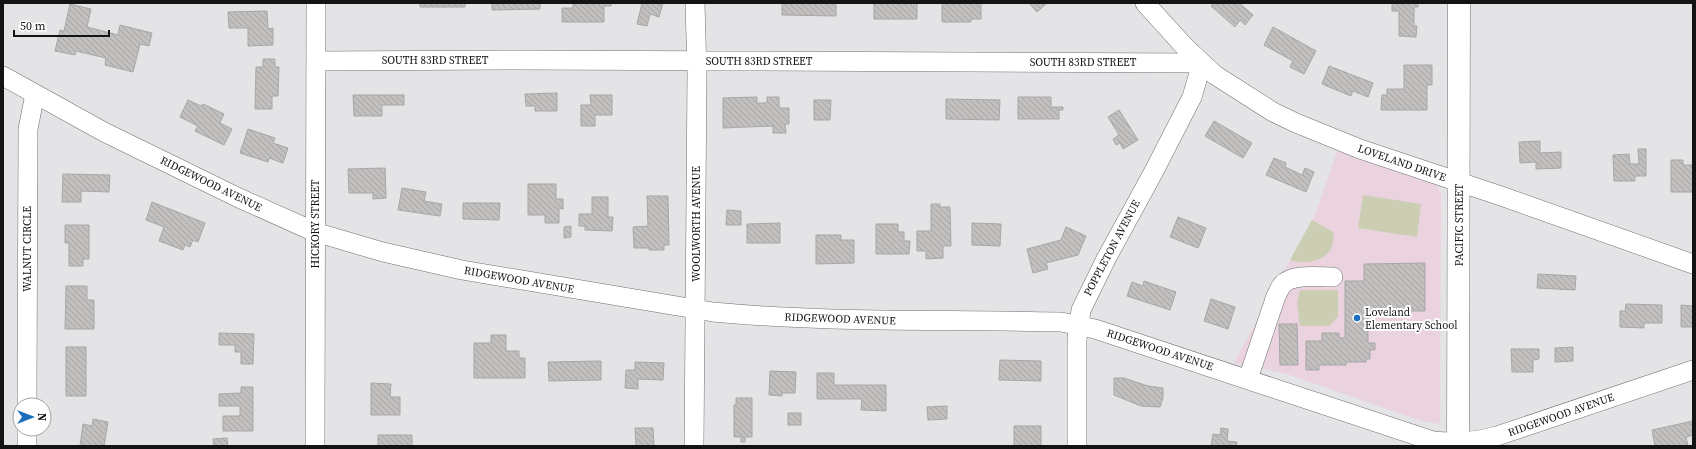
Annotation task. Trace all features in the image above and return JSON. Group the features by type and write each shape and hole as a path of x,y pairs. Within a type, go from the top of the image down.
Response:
{"main road":[{"name":"PACIFIC STREET","path":"1458,444 1459,3"}],"street":[{"name":"HICKORY STREET","path":"315,446 316,3"},
{"name":"WOOLWORTH AVENUE","path":"694,446 696,310 695,3"},
{"name":"LOVELAND DRIVE","path":"1145,3 1184,46 1215,75 1251,98 1296,123 1360,149 1693,264"},
{"name":"SOUTH 83RD STREET","path":"317,61 1202,63"},
{"name":"POPPLETON AVENUE","path":"1077,446 1077,339 1081,310 1084,301 1192,97 1202,63"},
{"name":"RIDGEWOOD AVENUE","path":"3,76 104,132 238,198 315,232 383,252 462,270 696,310 753,316 840,320 1002,320 1060,322 1079,325 1096,329 1433,441 1458,444 1497,436 1693,370"},
{"name":"WALNUT CIRCLE","path":"27,397 28,129 35,94"},
{"path":"1248,379 1276,296 1282,284 1298,278 1333,277"}],"shaded area":[{"path":"1338,149 1435,183 1441,193 1440,424 1422,421 1284,373 1234,363 1315,215"}],"green space":[{"path":"1363,195 1421,204 1417,237 1358,228"},
{"path":"1312,220 1333,232 1331,248 1327,254 1314,261 1298,262 1290,260"},
{"path":"1300,290 1338,290 1338,317 1329,326 1300,326 1297,303"}],"building":[{"path":"420,3 465,3 465,7 420,7"},
{"path":"492,3 540,3 540,9 492,10"},
{"path":"573,3 611,3 611,6 604,6 604,22 562,22 562,8 573,8"},
{"path":"642,3 663,3 659,17 650,14 647,26 637,24"},
{"path":"782,3 836,3 836,16 782,15"},
{"path":"874,3 917,3 917,19 874,19"},
{"path":"942,3 981,3 981,19 971,19 971,22 942,22"},
{"path":"1029,3 1047,3 1037,12"},
{"path":"1214,3 1239,3 1253,15 1245,25 1240,20 1235,27 1211,6"},
{"path":"1392,3 1418,3 1418,7 1414,7 1414,26 1417,26 1416,37 1399,36 1399,11 1392,11"},
{"path":"70,4 91,9 87,27 118,35 120,25 152,33 149,46 140,44 133,72 105,65 106,58 76,51 75,55 55,51 60,30 64,31"},
{"path":"267,11 268,29 273,28 273,45 248,46 248,28 229,28 228,12"},
{"path":"1273,27 1316,51 1304,74 1290,67 1293,61 1264,45"},
{"path":"263,59 275,59 275,67 279,67 278,96 272,96 272,109 255,109 256,67 263,67"},
{"path":"1404,65 1432,65 1432,85 1427,85 1427,110 1381,110 1382,95 1387,95 1387,89 1404,89"},
{"path":"1329,66 1373,83 1368,97 1353,91 1351,96 1322,84"},
{"path":"557,93 557,111 535,111 535,106 526,106 525,94"},
{"path":"353,95 404,95 404,105 382,105 382,116 354,116"},
{"path":"590,95 612,95 612,115 595,115 595,126 581,126 581,105 591,105"},
{"path":"757,97 757,103 767,103 767,97 779,97 779,108 789,108 789,124 785,124 786,133 773,133 773,126 723,128 723,98"},
{"path":"1018,97 1051,97 1051,107 1063,107 1063,110 1059,110 1059,119 1018,119"},
{"path":"946,99 1000,100 999,120 946,119"},
{"path":"188,100 201,106 203,104 224,114 220,123 232,129 224,145 195,131 198,126 180,117"},
{"path":"814,100 831,100 830,120 814,120"},
{"path":"1119,110 1138,140 1123,149 1120,143 1116,145 1113,139 1119,135 1108,117"},
{"path":"1214,121 1252,143 1243,158 1205,136"},
{"path":"248,129 275,138 273,143 288,148 283,163 269,158 268,162 240,153"},
{"path":"1540,141 1540,153 1561,152 1561,168 1536,169 1536,162 1520,163 1519,142"},
{"path":"1638,149 1646,149 1646,176 1635,176 1635,181 1614,181 1613,155 1629,154 1630,164 1639,164"},
{"path":"1274,158 1286,163 1285,167 1302,175 1305,168 1314,172 1306,192 1266,175"},
{"path":"1671,160 1683,160 1683,165 1693,165 1693,192 1671,192"},
{"path":"385,168 386,198 373,199 373,193 349,193 348,169"},
{"path":"63,174 110,175 109,192 81,191 81,202 62,202"},
{"path":"528,184 556,184 556,199 563,199 563,209 559,208 559,223 545,223 545,215 528,215"},
{"path":"402,188 426,192 424,201 442,204 440,216 398,210"},
{"path":"647,196 668,196 669,245 664,245 664,250 634,248 633,227 648,226"},
{"path":"592,197 608,197 608,217 613,217 612,231 585,230 585,226 579,226 579,214 592,214"},
{"path":"152,202 205,223 198,242 193,240 190,247 185,245 183,250 159,241 164,227 146,220"},
{"path":"463,203 500,203 499,220 463,219"},
{"path":"931,204 940,204 940,207 950,207 951,246 943,246 943,258 926,259 926,251 917,251 917,231 931,231"},
{"path":"727,210 741,211 741,225 726,225"},
{"path":"1178,217 1206,228 1198,248 1170,237"},
{"path":"780,223 780,243 747,243 747,224"},
{"path":"972,223 1001,224 1000,246 972,245"},
{"path":"876,224 898,224 898,232 904,232 904,241 910,241 909,254 876,254"},
{"path":"65,225 89,225 89,259 83,259 83,266 69,266 69,243 65,243"},
{"path":"571,226 571,237 564,238 564,227"},
{"path":"1066,227 1086,236 1078,255 1046,263 1048,269 1033,273 1027,249 1061,240"},
{"path":"816,235 841,235 841,240 854,240 854,263 816,264"},
{"path":"1425,263 1425,311 1368,311 1368,343 1375,343 1375,350 1370,350 1370,359 1366,359 1366,362 1346,362 1346,365 1319,365 1319,370 1306,370 1306,341 1322,341 1322,333 1339,333 1339,338 1345,338 1345,281 1364,281 1364,264"},
{"path":"1538,274 1576,276 1575,290 1537,288"},
{"path":"1144,281 1176,292 1170,310 1127,296 1132,282 1143,286"},
{"path":"66,286 87,286 87,300 94,300 94,329 65,329"},
{"path":"1211,299 1235,307 1228,329 1204,321"},
{"path":"1626,304 1662,305 1662,323 1644,323 1644,328 1620,327 1620,311 1625,311"},
{"path":"1681,305 1693,306 1693,327 1681,327"},
{"path":"1279,324 1297,324 1298,365 1280,365"},
{"path":"219,333 254,334 253,364 241,364 241,352 235,352 235,345 219,345"},
{"path":"491,335 506,335 506,351 519,351 519,358 525,358 525,378 474,378 474,343 491,343"},
{"path":"66,347 86,347 86,396 66,396"},
{"path":"1573,347 1573,361 1555,362 1555,348"},
{"path":"1511,349 1539,349 1539,359 1533,360 1533,372 1512,372"},
{"path":"1000,360 1041,361 1041,381 999,380"},
{"path":"601,361 601,380 549,381 548,362"},
{"path":"635,362 664,363 663,380 638,379 638,389 625,388 626,370 635,370"},
{"path":"770,371 796,372 795,393 782,393 782,396 769,395"},
{"path":"817,373 834,373 834,385 886,385 886,411 861,410 862,399 817,399"},
{"path":"1114,378 1124,378 1148,386 1163,388 1163,398 1160,407 1141,406 1114,395"},
{"path":"371,383 391,384 390,397 400,397 400,415 371,415"},
{"path":"241,387 253,387 253,431 223,431 223,416 240,416 240,406 219,406 219,394 241,393"},
{"path":"736,398 752,398 752,437 745,437 745,442 741,442 741,437 734,437 734,405 736,405"},
{"path":"947,406 947,419 928,420 927,407"},
{"path":"788,413 801,413 801,425 788,425"},
{"path":"93,419 108,422 104,446 80,446 83,424 92,426"},
{"path":"1693,421 1693,435 1686,437 1688,446 1655,446 1652,430"},
{"path":"1014,426 1041,426 1041,446 1014,446"},
{"path":"635,428 653,428 654,446 636,446"},
{"path":"1221,428 1228,429 1227,441 1237,442 1236,446 1211,446 1213,434 1220,435"},
{"path":"378,435 412,435 412,446 378,446"},
{"path":"227,438 228,446 214,446 213,439"}],"place":[{"name":"Loveland Elementary School","path":"1357,318"}]}
